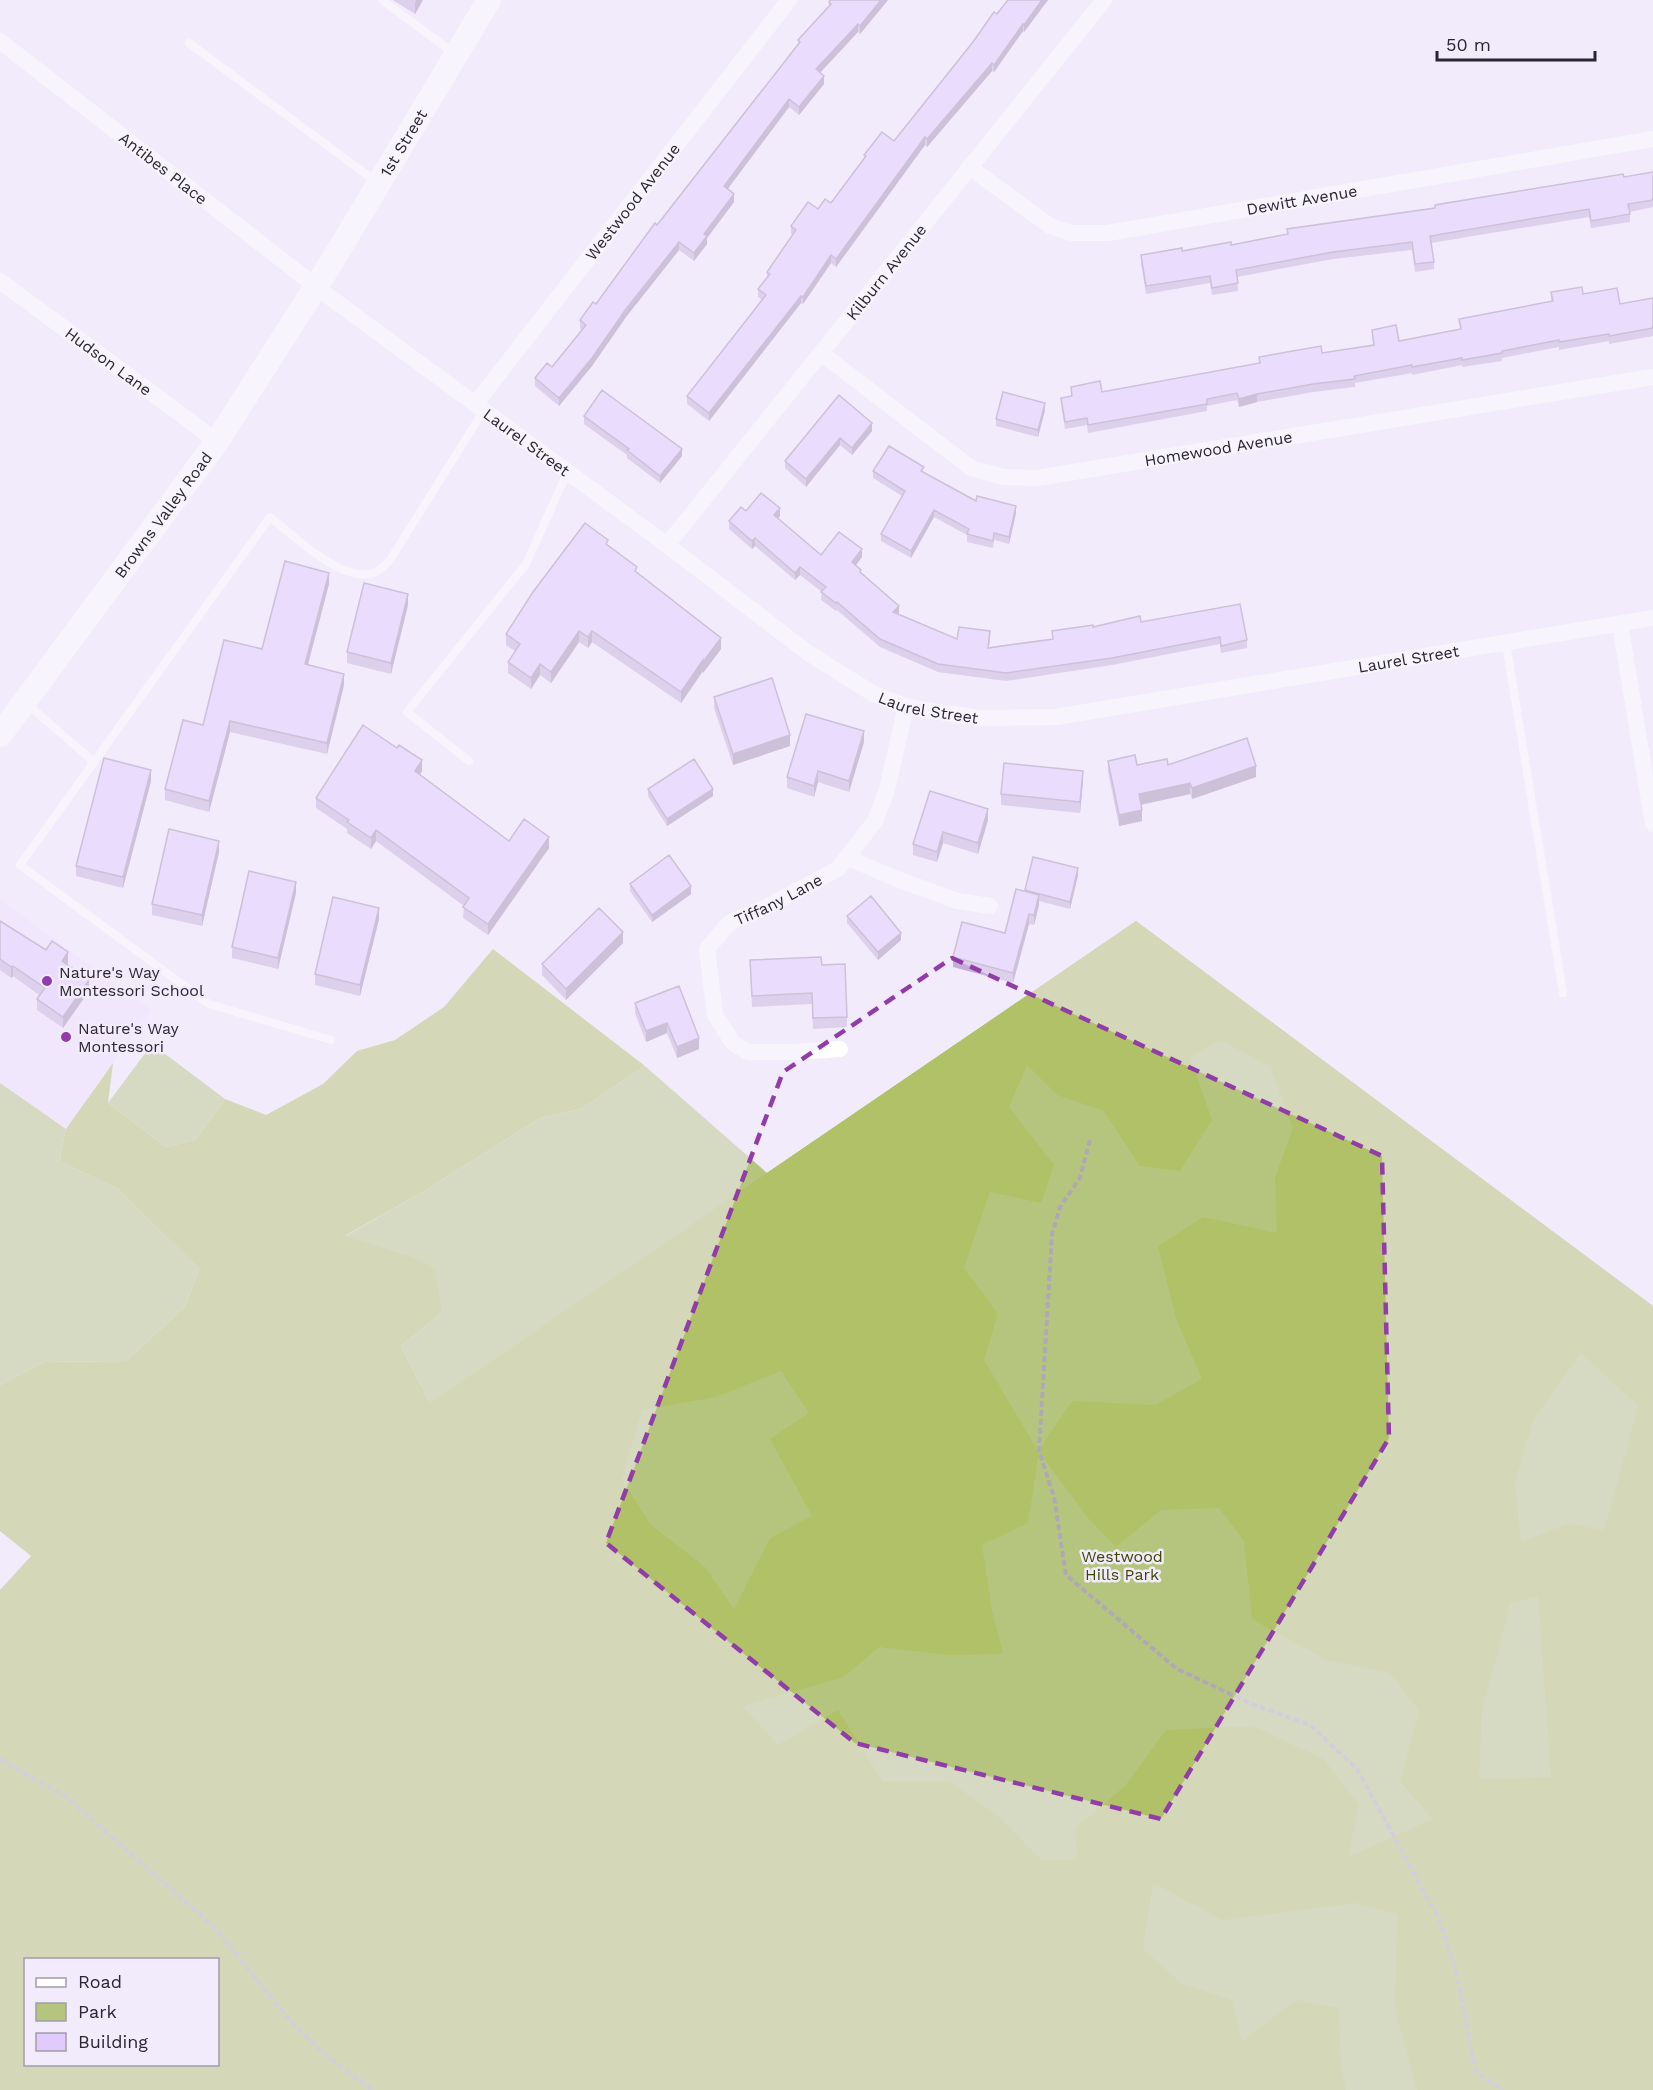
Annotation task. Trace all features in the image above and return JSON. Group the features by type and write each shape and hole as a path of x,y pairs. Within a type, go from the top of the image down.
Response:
{"main road":[{"name":"1st Street","path":"321,291 379,183 458,56 489,0"},
{"name":"Browns Valley Road","path":"0,735 216,443 321,291"}],"street":[{"name":"Westwood Avenue","path":"481,406 789,0"},
{"name":"Kilburn Avenue","path":"667,544 1104,0"},
{"name":"Antibes Place","path":"0,41 321,291"},
{"name":"Dewitt Avenue","path":"969,167 1050,226 1071,233 1108,233 1653,140"},
{"name":"Hudson Lane","path":"0,281 202,429 216,443"},
{"name":"Laurel Street","path":"321,291 667,544 807,652 872,693 906,707 980,718 1056,717 1653,618"},
{"name":"Homewood Avenue","path":"820,353 971,468 1004,477 1037,478 1653,377"},
{"path":"1620,624 1653,824"},
{"name":"Tiffany Lane","path":"840,1048 794,1052 748,1052 733,1043 715,1015 706,949 729,923 838,870 848,858 875,821 886,793 906,707"},
{"path":"848,858 957,901 990,906"}],"lane":[{"path":"382,0 458,56"},
{"path":"189,43 379,183"},
{"path":"331,1040 209,1004 20,865 270,517 333,565 347,572 362,575 377,572 390,560 481,406"},
{"path":"469,760 407,712 526,564 568,471"},
{"path":"1506,643 1563,993"},
{"path":"24,702 94,762"}],"path":[{"path":"1090,1140 1080,1178 1060,1207 1052,1234 1038,1451 1054,1497 1066,1575 1177,1669 1252,1704 1310,1725 1357,1769 1439,1919 1455,1967 1476,2072 1503,2090"},
{"path":"0,1759 68,1798 213,1926 294,2025 326,2055 372,2090"}],"highlighted area":[{"path":"952,958 1382,1156 1389,1438 1161,1819 855,1743 606,1543 783,1072"}],"shaded area":[{"name":"Nature's Way Montessori","path":"0,899 151,1010 66,1129 0,1083"}],"green space":[{"name":"Westwood Hills Park","path":"1136,921 1653,1306 1653,2090 0,2090 0,1590 430,1403 401,1346 442,1313 405,1254 344,1237 426,1190 540,1118 581,1109 645,1066 767,1173"},
{"name":"Westwood Hills Park","path":"1136,921 1653,1306 1653,2090 1417,2090 1395,2009 1397,1914 1356,1903 1222,1920 1153,1883 1143,1949 1182,1984 1232,2000 1242,2041 1296,2000 1339,2008 1341,2068 1346,2090 0,2090 0,1590 31,1556 0,1531 0,1385 44,1362 126,1361 185,1307 199,1269 118,1189 59,1161 66,1129 113,1063 108,1103 166,1147 195,1140 225,1099 266,1115 323,1084 357,1051 395,1040 444,1007 493,949 645,1066 581,1109 540,1118 426,1190 345,1236 405,1254 435,1268 442,1313 401,1346 430,1403","holes":["1220,1040 1270,1067 1293,1128 1275,1178 1277,1233 1203,1217 1158,1246 1176,1318 1202,1379 1155,1405 1072,1401 1038,1451 984,1360 998,1314 964,1268 990,1192 1041,1203 1054,1165 1009,1107 1027,1065 1057,1095 1104,1111 1140,1166 1180,1171 1212,1120 1190,1057","1581,1353 1638,1406 1604,1531 1570,1523 1521,1542 1515,1482 1534,1419","781,1371 809,1413 770,1439 812,1516 770,1538 734,1609 705,1567 650,1524 622,1479 642,1410 716,1397","1039,1452 1088,1518 1116,1547 1161,1510 1219,1508 1244,1541 1252,1619 1326,1660 1390,1673 1419,1711 1400,1782 1433,1819 1348,1857 1359,1805 1324,1759 1253,1726 1166,1730 1125,1786 1075,1828 1077,1860 1041,1860 1000,1817 950,1782 883,1782 838,1710 778,1745 743,1706 844,1677 879,1647 947,1655 1003,1654 992,1611 982,1545 1028,1523","1538,1596 1551,1777 1479,1779 1482,1707 1510,1603"]},
{"path":"152,1044 225,1099 195,1140 166,1147 108,1103"},
{"path":"0,1083 66,1129 59,1161 118,1189 199,1269 185,1307 126,1361 44,1362 0,1385"}],"building":[{"path":"830,0 881,0 860,26 858,24 816,69 824,76 799,107 789,99 724,186 734,194 704,234 707,236 694,253 679,242 559,398 535,378 547,363 552,367 586,325 580,320 593,302 596,304 655,223 657,225 800,42 798,40 831,4"},
{"path":"1008,0 1042,0 994,65 992,63 927,139 925,137 836,259 831,255 803,297 801,296 709,413 687,396 766,295 758,289 770,274 767,272 796,230 791,226 808,202 818,209 825,199 831,203 882,132 894,141 994,12 997,14"},
{"path":"1653,172 1653,200 1628,204 1630,214 1591,221 1589,209 1430,236 1434,262 1415,264 1412,242 1333,252 1236,270 1238,283 1212,288 1210,276 1146,286 1141,255 1182,248 1182,251 1231,242 1231,245 1288,234 1287,229 1435,208 1435,205 1623,174 1624,177"},
{"path":"1582,287 1583,294 1617,288 1620,304 1653,298 1653,328 1609,336 1609,334 1559,342 1559,340 1462,360 1462,358 1412,367 1412,365 1354,376 1355,379 1313,384 1239,399 1237,393 1207,399 1207,404 1088,425 1087,418 1065,422 1061,398 1072,396 1071,387 1100,381 1102,392 1260,363 1259,357 1321,346 1322,353 1374,345 1372,330 1396,325 1399,341 1461,329 1459,319 1553,301 1551,292"},
{"path":"602,390 682,449 660,476 627,450 629,449 584,416"},
{"path":"1003,392 1045,403 1038,430 996,419"},
{"path":"839,395 872,423 852,448 840,438 806,479 785,461"},
{"path":"889,446 924,467 921,471 976,501 977,496 1016,506 1009,537 994,533 993,541 967,534 969,529 934,510 911,551 881,534 905,491 873,471"},
{"path":"761,493 780,508 774,515 821,555 839,532 862,549 852,562 861,570 860,572 899,606 893,612 957,639 959,627 990,631 988,648 1053,639 1052,631 1093,625 1093,627 1140,616 1141,622 1240,604 1247,640 1221,646 1220,637 1112,658 1006,673 938,664 880,639 837,602 821,592 826,587 800,567 795,573 755,538 752,541 729,521 741,507 746,511"},
{"path":"585,523 608,540 606,544 637,567 635,571 721,638 681,692 592,631 588,637 579,631 551,672 540,664 531,678 508,662 520,644 506,634 533,592"},
{"path":"285,561 329,573 305,664 344,674 327,743 230,721 209,801 165,789 183,720 203,725 224,640 262,649"},
{"path":"364,583 408,594 391,663 347,652"},
{"path":"772,678 790,735 733,754 714,697"},
{"path":"806,714 864,731 849,781 818,771 814,786 787,777"},
{"path":"363,725 397,748 399,745 422,760 415,771 509,841 524,819 549,837 488,924 463,907 469,898 376,830 371,838 316,798"},
{"path":"1247,738 1256,766 1192,788 1190,783 1139,794 1142,810 1119,815 1108,761 1135,755 1137,765 1167,759 1168,765"},
{"path":"104,758 151,770 123,877 76,866"},
{"path":"694,759 713,789 667,819 648,789"},
{"path":"1004,763 1083,771 1080,802 1001,794"},
{"path":"930,791 988,809 978,843 943,832 937,852 913,844"},
{"path":"169,829 219,841 202,915 152,904"},
{"path":"669,855 691,886 652,915 630,884"},
{"path":"1033,857 1078,868 1070,902 1025,890"},
{"path":"249,871 296,882 278,958 232,947"},
{"path":"1016,889 1039,895 1034,915 1029,914 1013,973 953,957 962,922 1005,933"},
{"path":"871,896 901,933 878,952 847,916"},
{"path":"333,897 379,908 360,985 315,974"},
{"path":"599,908 623,932 566,989 542,964"},
{"name":"Nature's Way Montessori School","path":"0,921 46,950 52,941 68,952 62,961 89,980 63,1017 37,999 45,988 0,959"},
{"path":"821,957 822,965 845,964 847,1017 813,1018 812,993 752,996 750,960"},
{"path":"679,986 699,1038 677,1047 667,1023 646,1031 635,1003"}],"place":[{"name":"Nature's Way Montessori School","path":"47,981"},
{"name":"Nature's Way Montessori","path":"66,1037"}]}
